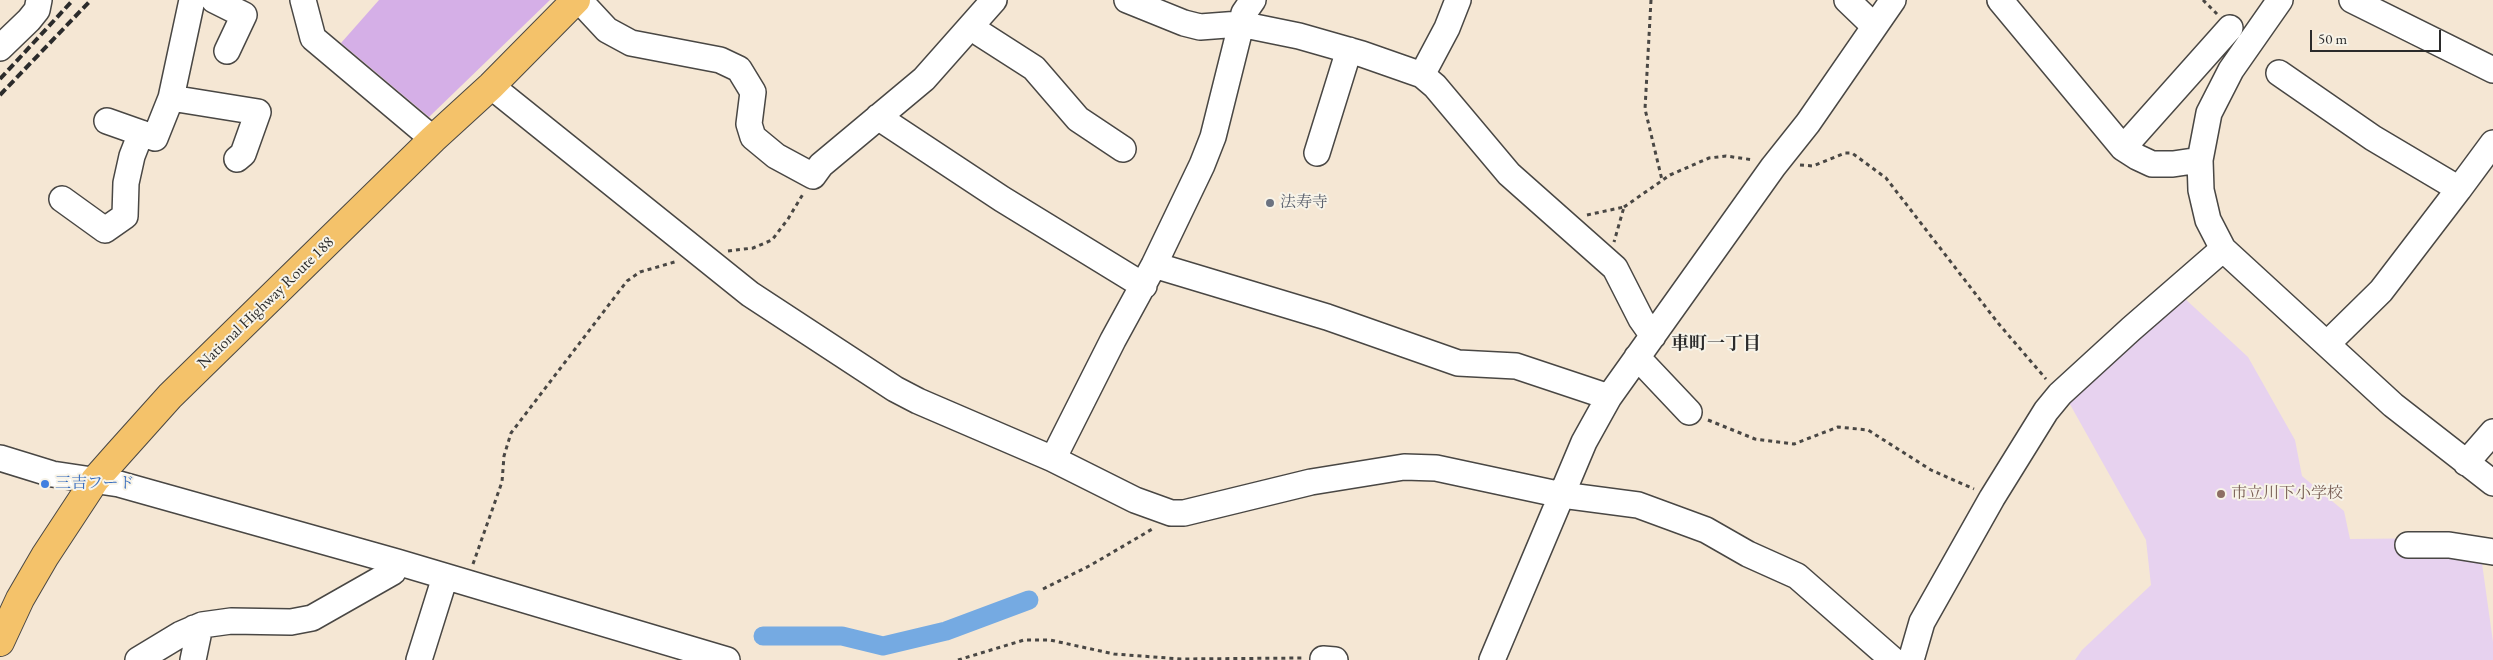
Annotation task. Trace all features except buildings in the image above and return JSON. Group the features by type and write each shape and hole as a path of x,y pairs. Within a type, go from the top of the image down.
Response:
{"highway":[{"name":"National Highway Route 188","path":"0,642 20,599 45,556 96,480 170,396 432,139 491,86 578,0"}],"street":[{"path":"0,48 29,20 37,10 39,0"},
{"path":"107,121 155,138 171,98 192,0"},
{"path":"302,0 313,38 432,139"},
{"path":"578,0 607,30 631,43 720,60 738,69 753,92 750,124 753,137 776,156 813,176 822,165 924,79 994,0"},
{"path":"1127,0 1184,23 1200,27 1240,24 1299,36 1349,50 1422,75 1435,86 1509,174 1605,257 1622,278 1641,320 1653,336"},
{"path":"1053,459 1113,340 1149,275 1202,165 1212,137 1240,24 1244,13 1253,0"},
{"path":"1422,75 1447,28 1458,0"},
{"path":"1847,0 1874,26"},
{"path":"1492,660 1584,442 1609,396 1808,123 1893,0"},
{"path":"2000,0 2049,62 2123,148 2137,158 2152,164 2173,164 2200,160"},
{"path":"2280,0 2218,91 2209,113 2200,160 2201,190 2208,220 2223,249 2394,405 2466,464 2493,483"},
{"path":"2352,0 2493,70"},
{"path":"227,3 244,15 227,51"},
{"path":"972,25 981,34 1034,68 1078,119 1123,149"},
{"path":"2123,148 2230,28"},
{"path":"1317,153 1349,50"},
{"path":"2279,73 2373,138 2459,189"},
{"path":"491,86 750,294 895,389 918,401 1053,459 1135,500 1171,513 1184,513 1311,482 1404,467 1436,468 1562,495 1638,506 1706,530 1748,554 1797,576 1893,660"},
{"path":"171,98 258,112 243,154 237,159"},
{"path":"878,117 1002,198 1149,275 1327,317 1458,363 1516,366 1609,396"},
{"path":"62,199 105,230 124,216 126,183 132,156 141,133"},
{"path":"2326,344 2381,291 2493,143"},
{"path":"1910,660 1922,622 1992,498 2046,411 2060,394 2223,249"},
{"path":"1637,357 1689,412"},
{"path":"2466,464 2493,432"},
{"path":"0,458 52,474 119,484 397,562 727,660"},
{"path":"2408,545 2449,545 2493,552"},
{"path":"138,660 194,628 231,621 291,622 312,618 393,572 397,562"},
{"path":"419,660 455,580"},
{"path":"193,660 198,636 194,628"}],"path":[{"path":"1651,0 1645,110 1662,180"},
{"path":"1566,224 1575,217 1624,207 1662,180 1683,168 1709,158 1726,156 1813,166 1845,153 1852,153 1886,178 1998,323 2060,394"},
{"path":"455,580 502,482 504,456 511,433 626,281 640,272 702,254 752,248 772,240 788,219 813,176"},
{"path":"1605,257 1615,239 1624,207"},
{"path":"1689,412 1755,439 1794,444 1838,427 1868,430 1931,470 1992,498"},
{"path":"1043,588 1099,561 1163,523 1171,513"},
{"path":"958,660 1024,640 1050,640 1114,654 1181,659 1329,659"}],"shaded area":[{"name":"市立川下小学校","path":"2182,296 2248,357 2295,440 2302,476 2344,511 2350,539 2443,538 2481,556 2493,642 2493,660 2075,660 2082,650 2151,585 2146,540 2067,399"}],"waterway":[{"path":"763,636 842,636 883,646 946,631 1029,600"}],"railway":[{"path":"0,79 73,0"},
{"path":"0,95 91,0"}],"place":[{"name":"法寿寺","path":"1270,203"},
{"name":"三吉フード","path":"45,484"},
{"name":"市立川下小学校","path":"2221,494"}],"district":[{"name":"車町一丁目","path":"1716,344"}]}
